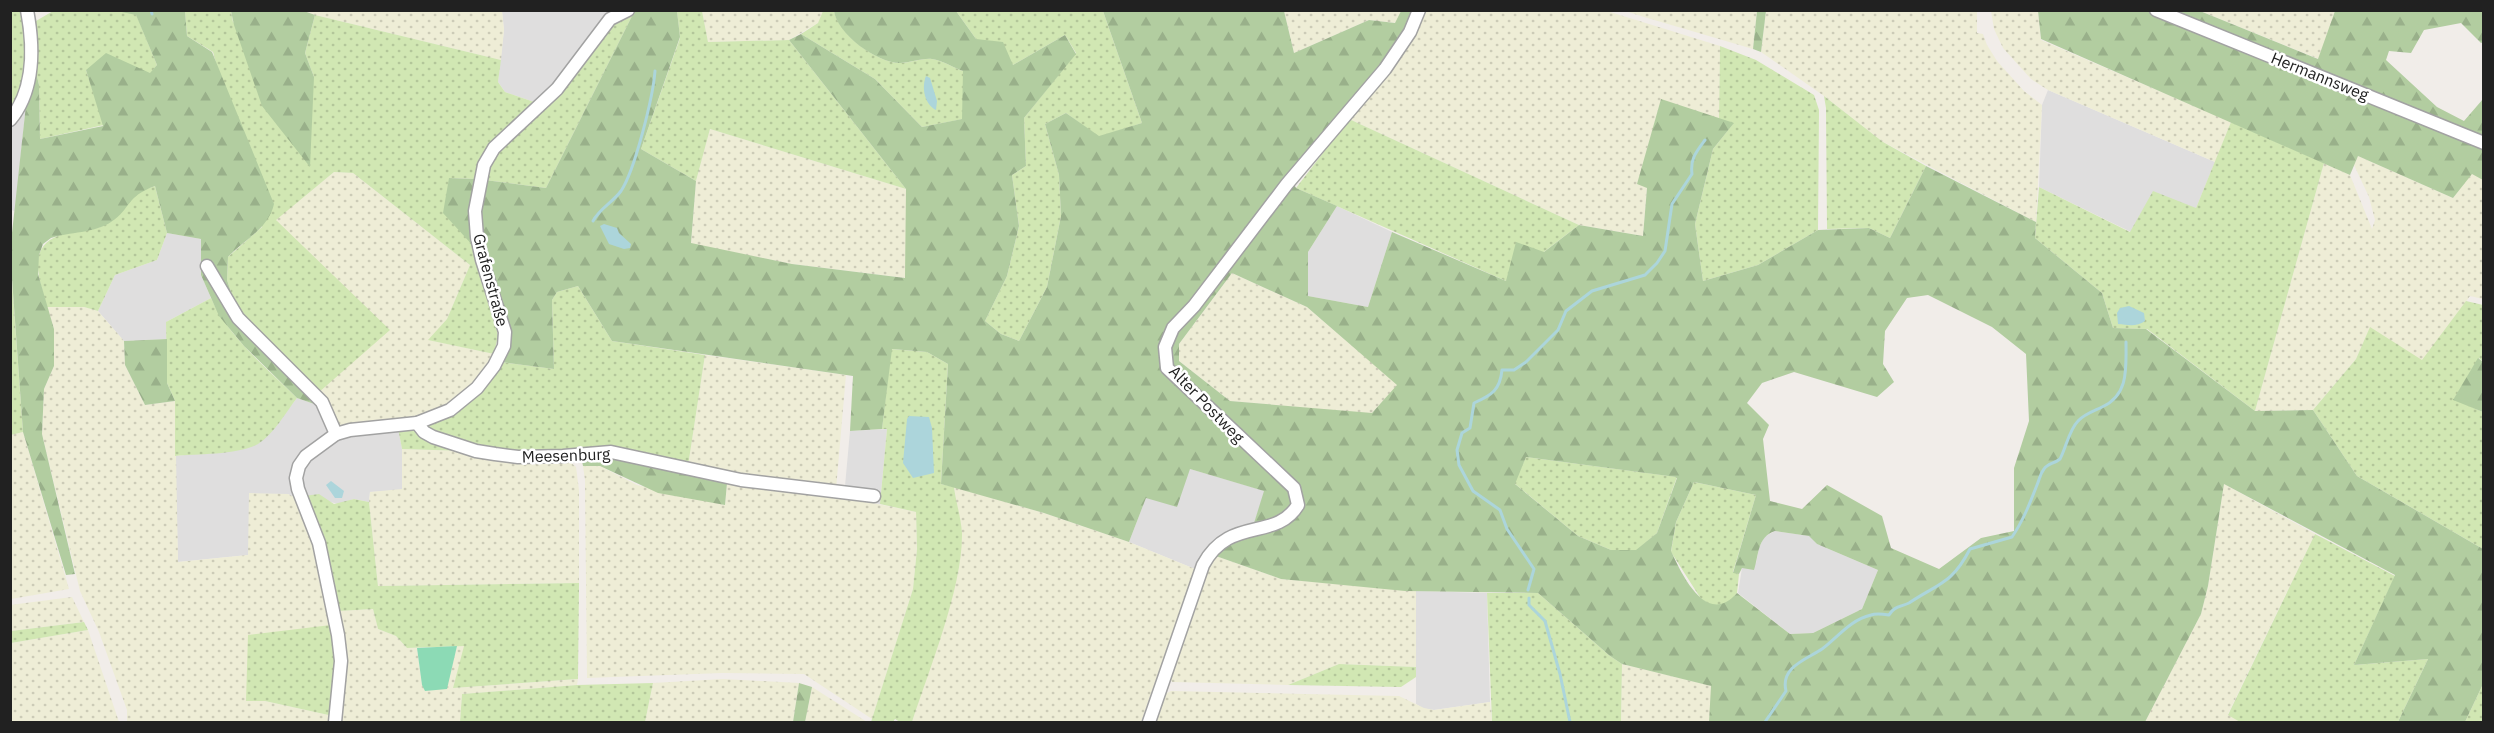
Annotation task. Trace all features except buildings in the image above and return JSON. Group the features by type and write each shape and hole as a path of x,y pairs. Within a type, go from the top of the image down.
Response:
{"street":[{"path":"10,120 23,101 32,63 27,10"},
{"name":"Grafenstraße","path":"417,423 450,410 471,394 494,366 504,346 505,332 477,237 475,211 484,165 494,148 557,89 610,19 628,10"},
{"name":"Alter Postweg","path":"1149,723 1203,565 1210,551 1236,533 1270,526 1286,519 1298,505 1294,488 1167,368 1165,347 1173,328 1194,306 1287,184 1385,69 1410,32 1419,10"},
{"name":"Hermannsweg","path":"2156,10 2484,142"},
{"path":"207,266 238,318 322,402 336,434"},
{"path":"335,723 341,661 331,594 318,543 301,499 296,478 299,466 306,456 336,434 350,430 417,423"},
{"name":"Meesenburg","path":"417,423 424,432 433,437 485,452 518,457 611,452 741,480 874,496"}],"shaded area":[{"path":"610,10 554,86 537,103 505,92 498,82 504,30 502,11"},
{"path":"2048,90 2215,162 2196,208 2131,232 2039,187 2042,105"},
{"path":"26,105 15,211 11,210 11,124"},
{"path":"1337,206 1392,232 1368,307 1308,296 1308,252"},
{"path":"167,233 201,239 201,275 211,298 166,322 167,339 124,341 98,311 115,275 157,260"},
{"path":"297,398 320,406 329,426 329,434 292,478 294,497 288,494 248,555 178,562 175,456 241,449 257,444 267,436"},
{"path":"398,428 402,449 402,490 370,492 369,502 354,499 339,504 304,496 301,470 305,464 340,436"},
{"path":"887,429 880,504 844,497 850,431"},
{"path":"1190,469 1265,491 1254,523 1234,528 1218,538 1207,547 1195,569 1129,542 1146,498"},
{"path":"1775,531 1810,536 1817,544 1878,570 1862,609 1813,633 1790,634 1738,593 1742,568 1756,563 1764,537"},
{"path":"1416,591 1487,593 1490,702 1434,710 1424,709 1416,704"}],"green space":[{"path":"117,10 136,14 157,65 151,73 86,70 104,125 40,139 39,85 34,64 36,21 53,11"},
{"path":"641,10 677,11 680,37 641,149 696,181 691,243 792,264 905,278 906,189 789,40 801,34 875,79 922,127 962,119 963,71 932,59 900,63 880,58 850,38 842,29 834,11 956,11 976,39 1003,42 1013,65 1065,35 1076,54 1024,118 1026,166 1012,175 1019,226 1007,276 985,321 1001,334 1019,341 1047,287 1061,216 1059,175 1045,124 1066,113 1099,136 1142,123 1103,11 1284,11 1294,53 1369,20 1395,23 1401,11 1413,11 1390,54 1358,96 1288,173 1296,188 1337,206 1308,252 1308,296 1368,307 1392,232 1506,281 1516,242 1544,252 1579,225 1643,236 1647,188 1637,184 1661,99 1734,123 1713,149 1695,224 1703,281 1758,265 1818,230 1869,228 1890,238 1926,166 2036,222 2035,238 2102,293 2113,328 2146,329 2255,411 2313,410 2357,476 2483,549 2483,684 2465,722 2398,722 2428,659 2354,665 2395,575 2224,484 2208,586 2201,614 2145,722 1709,722 1711,686 1622,664 1538,593 1405,591 1281,579 1213,555 1218,538 1234,528 1254,523 1264,491 1190,469 1177,507 1146,498 1129,542 1044,513 941,484 948,364 927,352 892,349 882,429 850,431 853,376 612,341 578,286 557,292 552,300 554,369 501,362 508,344 487,261 478,211 485,180 546,188 634,12","holes":["1232,273 1307,307 1397,385 1372,413 1230,401 1179,361 1179,344","1928,295 1992,327 2026,354 2029,421 2014,468 2014,531 1981,538 1939,569 1891,548 1882,516 1827,485 1802,509 1770,501 1763,439 1769,425 1747,403 1762,383 1794,372 1877,397 1894,382 1883,364 1885,331 1907,298","1526,457 1677,478 1657,533 1636,550 1611,550 1578,536 1515,484","1694,482 1756,495 1733,573 1739,574 1742,568 1754,570 1762,542 1775,531 1809,536 1817,544 1878,570 1862,609 1813,633 1790,634 1737,593 1726,602 1716,604 1706,602 1697,594 1689,585 1671,551 1676,522"]},
{"path":"11,11 22,11 26,63 21,86 11,112"},
{"path":"117,11 185,11 187,36 212,52 274,204 261,227 228,257 227,280 239,316 320,406 297,398 244,346 219,316 201,275 201,239 167,233 155,186 138,194 118,217 105,226 51,238 43,244 39,255 38,274 54,329 54,366 44,389 42,434 75,574 66,575 23,432 10,251 26,105 34,64 39,85 40,139 103,126 86,70 106,53 150,73 157,65 136,15"},
{"path":"185,11 231,11 233,22 314,77 305,53 315,15 501,60 498,82 505,92 537,103 476,179 449,178 476,249 476,263 495,321 498,336 494,354 428,340 447,319 470,265 353,173 334,172 276,220 390,330 318,393 239,316 227,280 228,257 262,227 213,52 187,36"},
{"path":"231,11 304,11 315,15 305,53 314,77 310,167 262,106"},
{"path":"304,11 502,11 504,30 501,60 315,15"},
{"path":"677,11 702,11 708,42 789,40 906,189 710,129 696,181 641,149 680,38"},
{"path":"702,11 823,11 818,23 789,40 708,42"},
{"path":"823,11 834,11 837,20 851,38 870,53 881,58 900,63 932,59 963,71 963,119 922,127 875,79 801,34 818,23"},
{"path":"956,11 1103,11 1142,123 1099,137 1066,113 1045,124 1059,175 1061,216 1047,287 1019,341 1001,334 985,321 1007,276 1019,226 1012,175 1026,166 1024,118 1076,53 1065,35 1013,65 976,39"},
{"path":"1284,11 1401,11 1396,23 1369,20 1294,53"},
{"path":"1423,11 1607,11 1720,46 1719,119 1661,100 1638,183 1647,188 1643,236 1579,225 1349,119"},
{"path":"1625,11 1757,11 1753,49 1644,17"},
{"path":"1757,11 1766,11 1761,52 1753,49"},
{"path":"1766,11 1977,11 1977,33 1983,34 1997,61 2024,91 2042,105 2036,222 1883,142 1824,96 1761,52"},
{"path":"1991,11 2038,11 2041,40 2231,122 2215,162 2048,90 2031,79 2003,48 1994,29"},
{"path":"2038,11 2200,11 2318,59 2335,11 2483,11 2483,42 2481,43 2461,23 2424,30 2411,53 2389,51 2386,60 2437,107 2464,121 2483,99 2483,180 2472,174 2453,198 2358,156 2350,175 2041,39"},
{"path":"2200,11 2335,11 2319,59"},
{"path":"634,12 546,188 485,180 498,151 613,22"},
{"path":"1720,46 1756,60 1814,95 1819,110 1818,230 1758,265 1703,281 1695,224 1713,149 1733,124 1719,119"},
{"path":"1824,96 1883,142 1926,166 1890,238 1869,228 1827,229"},
{"path":"1349,119 1579,225 1506,281 1296,188"},
{"path":"2231,122 2324,163 2255,411 2147,329 2113,328 2102,293 2035,238 2039,187 2130,232 2153,191 2196,208"},
{"path":"710,129 906,189 906,278 792,264 691,244 696,181"},
{"path":"2358,156 2453,198 2472,173 2483,180 2483,299 2470,296 2422,361 2370,328 2356,359 2313,410 2255,411 2324,163 2350,175 2372,229 2375,220 2369,197 2354,165"},
{"path":"334,172 353,173 470,265 447,319 429,340 494,354 490,364 474,385 447,407 423,417 345,429 339,427 333,412 318,393 276,219"},
{"path":"449,178 476,179 471,214 476,249 443,213"},
{"path":"155,186 167,233 157,260 115,275 98,311 84,307 47,307 38,264 39,254 44,246 52,239 64,234 100,227 110,221 136,194"},
{"path":"10,253 23,432 11,435 10,435"},
{"path":"1232,273 1307,307 1398,385 1371,414 1230,401 1179,361 1179,344"},
{"path":"578,286 612,341 705,355 688,466 569,451 512,452 475,447 426,429 429,423 501,362 554,369 552,300 557,292"},
{"path":"211,298 238,339 297,398 264,440 250,448 175,456 175,401 167,383 166,322"},
{"path":"2466,301 2483,305 2483,362 2479,358 2454,399 2483,412 2483,549 2357,476 2313,410 2356,359 2370,327 2422,360"},
{"path":"47,307 84,307 98,311 124,341 125,365 145,405 175,401 178,562 248,555 249,493 288,494 294,497 315,545 331,625 246,700 265,701 333,716 332,722 127,722 127,710 99,632 80,591 42,434 44,389 54,366 54,329"},
{"path":"167,339 167,383 175,401 145,405 125,365 124,341"},
{"path":"891,349 927,352 948,364 941,484 954,487 962,533 961,554 951,603 912,722 900,722 895,719 893,722 871,722 913,589 917,549 916,512 880,504 887,429 882,429"},
{"path":"705,355 846,375 836,489 688,466"},
{"path":"2478,358 2483,362 2483,412 2453,400"},
{"path":"415,426 465,451 402,449 398,428"},
{"path":"23,432 69,589 11,599 11,435"},
{"path":"402,449 465,451 568,460 576,467 579,490 579,583 378,586 369,502 370,492 402,489"},
{"path":"607,454 727,483 725,505 658,493 600,466 583,466 581,456"},
{"path":"1526,457 1677,477 1657,533 1637,550 1611,550 1578,536 1514,483"},
{"path":"583,466 600,466 637,485 725,505 727,483 844,497 916,512 917,549 913,589 872,719 804,674 722,673 587,678"},
{"path":"1694,482 1756,495 1733,572 1739,574 1737,593 1729,603 1713,606 1701,599 1671,552 1676,522"},
{"path":"2224,484 2315,534 2228,714 2240,722 2145,722 2201,614 2208,586"},
{"path":"954,487 1044,513 1129,542 1195,569 1141,722 912,722 958,573 962,533"},
{"path":"319,494 334,504 354,499 369,502 378,586 579,583 578,679 453,688 464,646 407,648 396,636 378,629 373,609 339,611 304,496"},
{"path":"2315,534 2395,576 2354,665 2428,659 2398,722 2240,722 2228,715"},
{"path":"1213,555 1281,579 1416,591 1416,667 1339,664 1288,685 1172,682 1169,677"},
{"path":"1487,593 1538,593 1622,664 1621,722 1492,722"},
{"path":"72,597 84,622 11,631 10,605"},
{"path":"373,609 378,629 396,636 407,648 417,648 422,685 446,689 457,646 465,646 453,688 578,679 577,685 462,694 460,722 339,722 346,671 339,611"},
{"path":"84,622 88,630 11,643 11,631"},
{"path":"331,625 337,660 333,716 265,701 246,701 248,635"},
{"path":"88,630 119,722 11,722 11,643"},
{"path":"457,646 447,689 425,691 422,685 417,648"},
{"path":"1339,664 1416,667 1416,677 1401,687 1288,685"},
{"path":"1622,664 1712,686 1709,722 1621,722"},
{"path":"723,679 799,683 793,722 645,722 653,683"},
{"path":"653,683 645,722 460,722 462,694 577,685"},
{"path":"799,683 812,687 805,722 793,722"},
{"path":"2483,684 2483,722 2465,722"},
{"path":"812,687 867,722 805,722"},
{"path":"1171,691 1399,696 1424,708 1434,710 1490,702 1492,722 1154,722 1163,695"}],"water":[{"path":"926,76 930,78 937,101 936,110 932,108 925,96"},
{"path":"604,224 617,228 631,244 630,248 624,249 609,244 600,226"},
{"path":"2129,306 2144,313 2145,321 2136,325 2118,324 2117,313 2120,308"},
{"path":"909,416 929,417 932,428 934,473 913,478 903,463"},
{"path":"331,481 344,491 342,498 335,498 326,485"}],"waterway":[{"path":"151,10 152,14"},
{"path":"593,221 621,191 632,167 651,98 655,71"},
{"path":"1528,590 1534,569 1507,529 1500,510 1473,491 1459,465 1457,450 1462,433 1470,428 1474,403 1494,391 1502,370 1514,370 1526,362 1558,330 1566,311 1592,291 1645,275 1657,263 1665,251 1672,204 1692,174 1696,152 1705,140"},
{"path":"1765,722 1786,691 1787,676 1802,660 1822,649 1845,629 1864,617 1873,614 1889,615 1895,608 1909,603 1944,582 1957,569 1970,549 2012,537 2020,525 2044,469 2060,459 2075,425 2083,416 2111,402 2117,395 2126,371 2126,342"},
{"path":"1529,598 1529,605 1545,621 1560,674 1570,722"}]}
